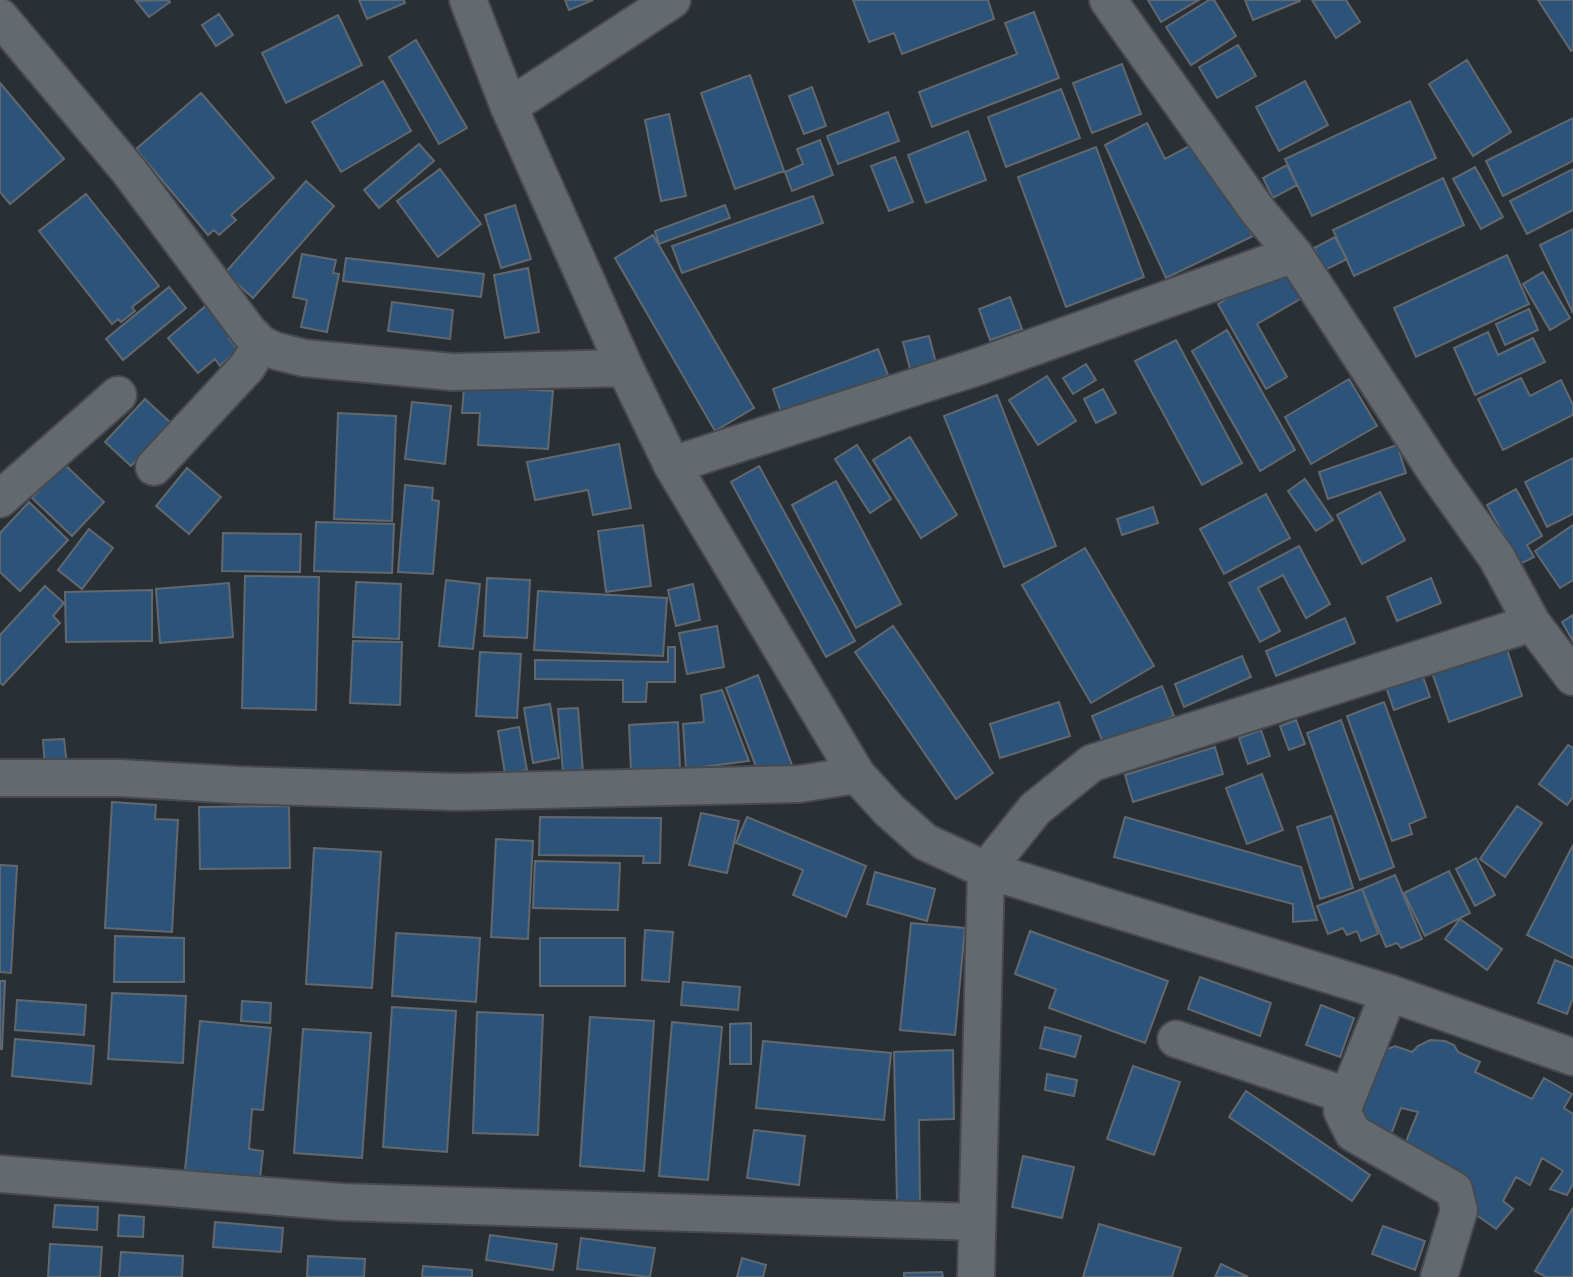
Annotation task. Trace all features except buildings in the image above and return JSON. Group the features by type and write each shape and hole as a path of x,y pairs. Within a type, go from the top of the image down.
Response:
{"street":[{"path":"468,0 509,107 625,368 672,465 857,775 889,810 925,842 986,870 1389,993 1573,1057"},
{"path":"509,107 672,0"},
{"path":"1108,0 1258,211 1294,254 1438,475 1497,558 1532,623 1573,677"},
{"path":"0,17 129,171 261,344 304,358 452,372 625,368"},
{"path":"672,465 980,366 1294,254"},
{"path":"154,467 247,367 261,344"},
{"path":"0,499 118,395"},
{"path":"976,1277 986,870 1035,809 1092,763 1532,623"},
{"path":"0,778 120,778 457,792 799,784 857,775"},
{"path":"1389,993 1342,1111 1353,1133 1454,1190 1459,1210 1439,1277"},
{"path":"1176,1039 1348,1096"},
{"path":"0,1174 341,1202 977,1222"}]}
